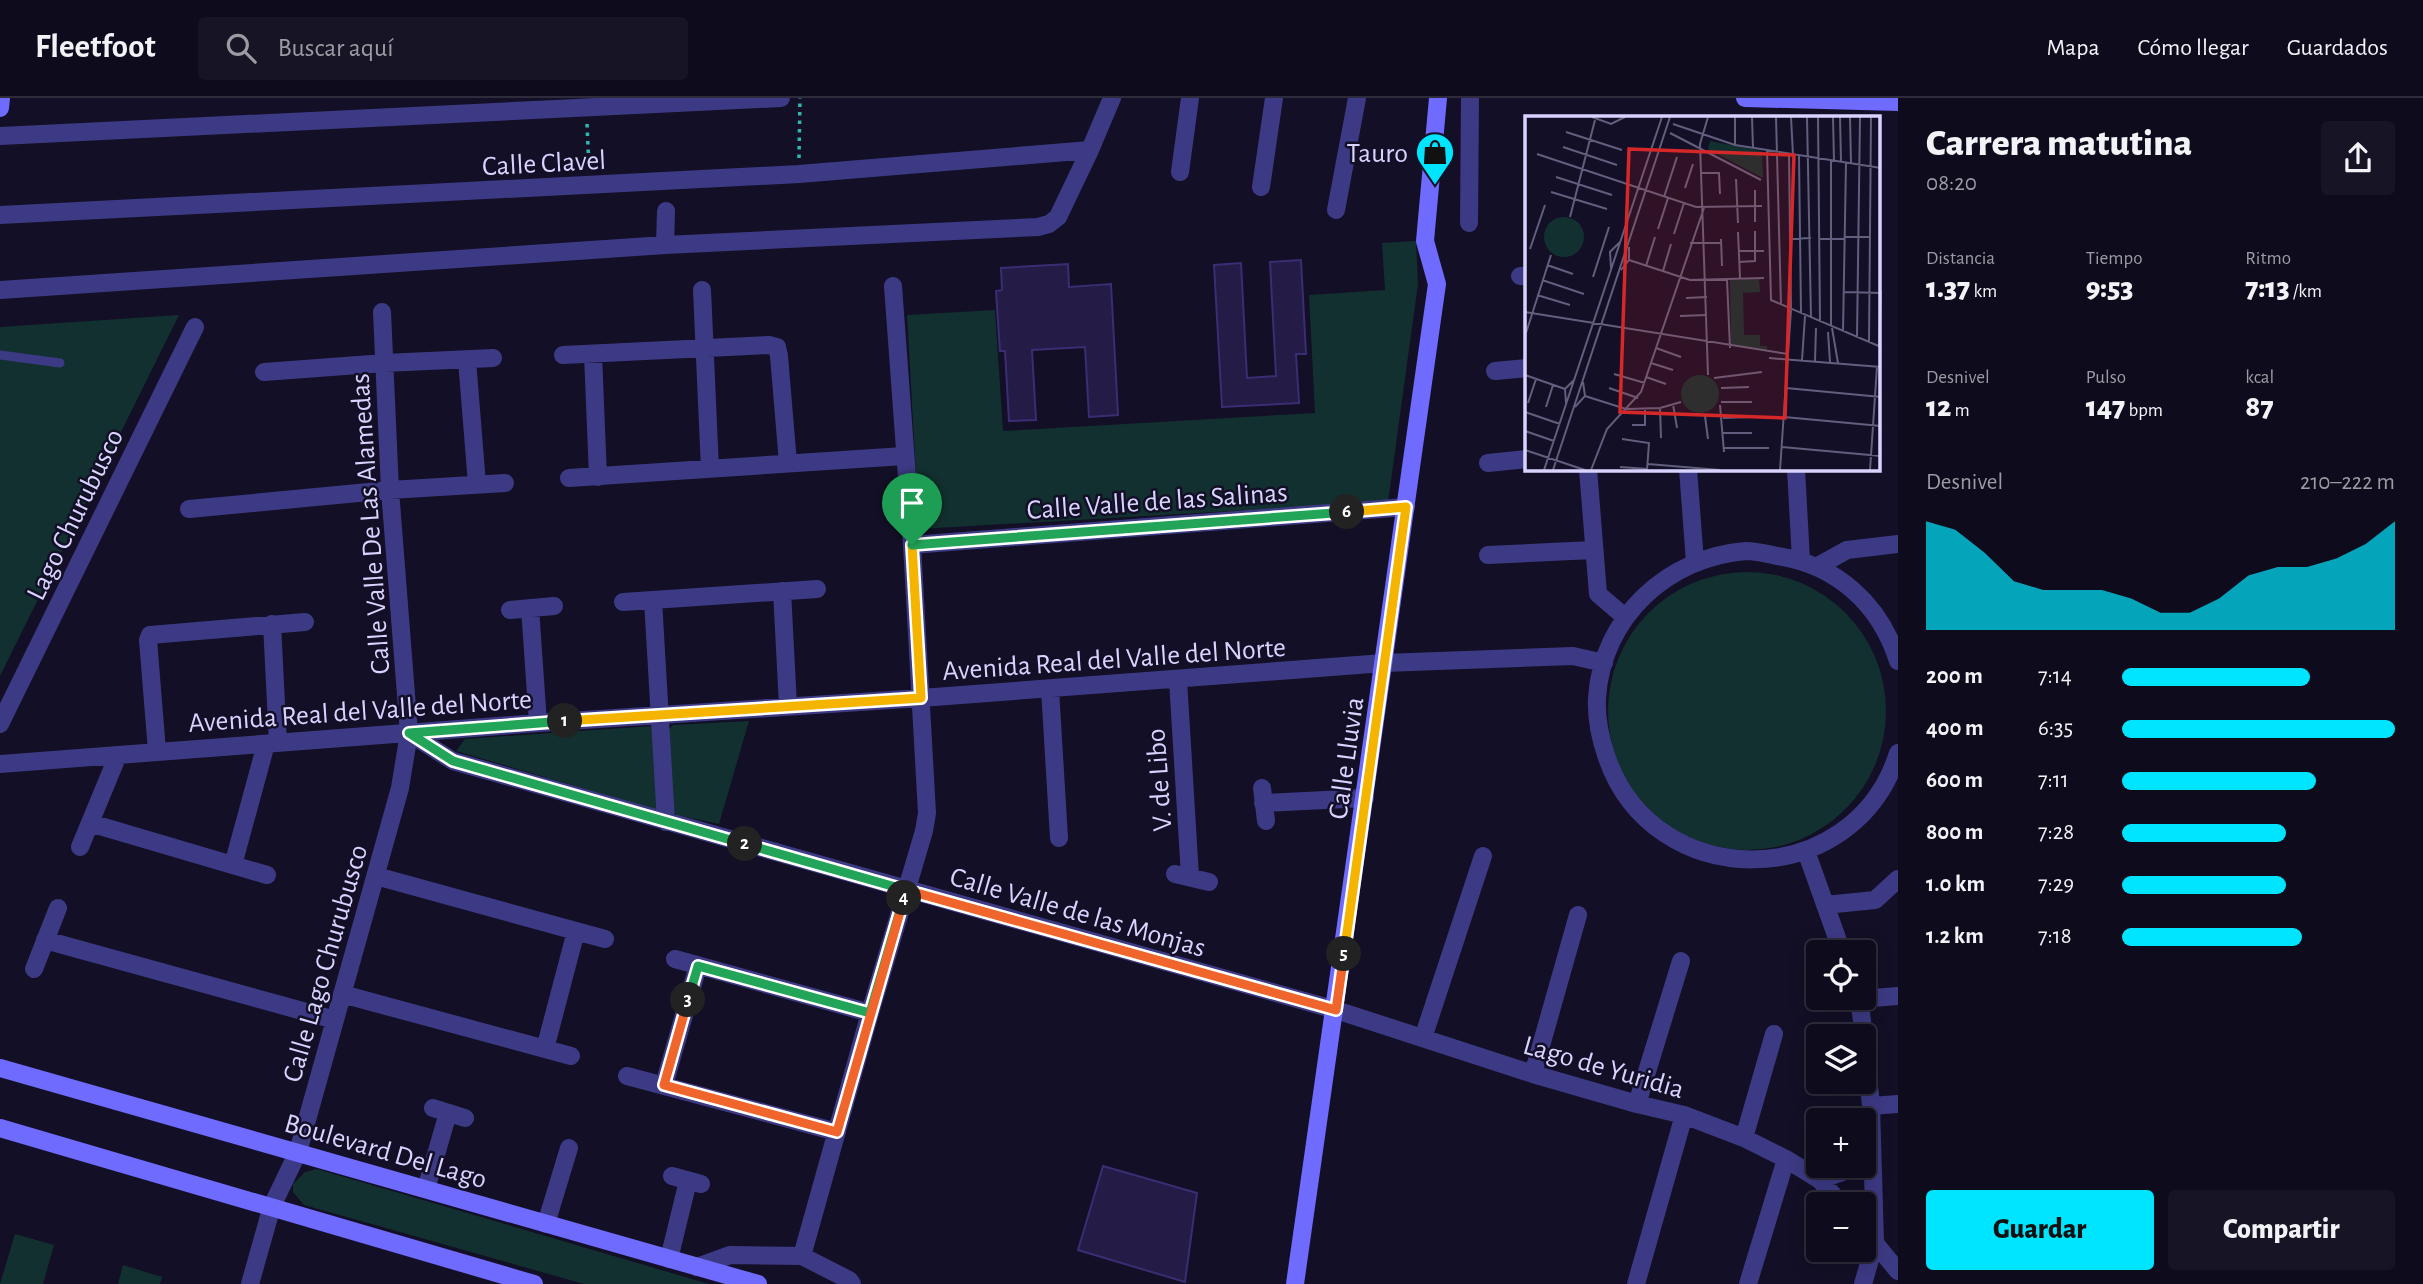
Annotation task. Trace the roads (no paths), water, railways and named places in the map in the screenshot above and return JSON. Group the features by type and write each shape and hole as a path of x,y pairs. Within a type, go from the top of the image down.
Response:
{"street":[{"path":"0,106 1,98"},
{"path":"0,136 586,108 609,102 781,98"},
{"path":"0,290 665,245 1038,227 1049,224 1058,217 1112,98"},
{"path":"1180,172 1190,98"},
{"path":"1261,187 1274,98"},
{"path":"1336,210 1357,98"},
{"name":"Calle Lluvia","path":"1295,1284 1437,284 1425,241 1438,98"},
{"path":"1469,223 1470,98"},
{"path":"1745,98 1894,101"},
{"name":"Calle Clavel","path":"0,215 799,174 1090,150"},
{"path":"665,245 666,211"},
{"path":"802,1256 927,813 912,545 892,286"},
{"path":"702,290 710,468"},
{"name":"Calle Valle De Las Alamedas","path":"382,312 390,491 409,733"},
{"name":"Lago Churubusco","path":"0,724 195,327"},
{"path":"563,355 705,347 777,347 788,463"},
{"path":"593,354 598,477"},
{"path":"264,372 493,358"},
{"path":"467,360 477,484"},
{"path":"1494,371 1525,368"},
{"path":"569,478 904,456"},
{"path":"1488,463 1525,459"},
{"path":"1588,471 1598,594 1625,617"},
{"path":"1688,471 1695,562"},
{"path":"1796,471 1809,563"},
{"path":"189,509 505,483"},
{"name":"Calle Valle de las Salinas","path":"912,545 1406,507"},
{"path":"1809,563 1847,550 1898,544"},
{"path":"1488,555 1593,550"},
{"path":"1898,661 1880,622 1863,600 1842,581 1809,563 1747,551 1695,562 1652,588 1625,617 1610,645 1597,698 1600,736 1612,772 1633,805 1660,831 1694,850 1731,860 1769,860 1806,851 1830,839 1852,823 1871,804 1898,755"},
{"path":"623,602 817,589"},
{"path":"782,591 788,706"},
{"path":"653,600 666,822"},
{"path":"510,610 554,606"},
{"path":"530,608 538,723"},
{"path":"157,751 148,640 150,635 305,622"},
{"path":"233,865 272,743 272,624"},
{"name":"Avenida Real del Valle del Norte","path":"0,764 1384,663 1573,656 1604,663"},
{"name":"V. de Libo","path":"1178,680 1183,875 1209,882"},
{"path":"1050,689 1059,838"},
{"name":"Calle Valle de las Monjas","path":"409,733 453,761 1336,1010"},
{"name":"Calle Lago Churubusco","path":"250,1284 272,1206 298,1152 400,788 409,733"},
{"path":"80,847 118,755"},
{"path":"1266,821 1262,795 1365,798"},
{"path":"90,823 267,875"},
{"path":"1806,851 1838,940"},
{"path":"1423,1038 1483,856"},
{"path":"376,876 605,939"},
{"path":"1825,905 1875,900 1898,878"},
{"path":"34,970 58,908"},
{"path":"1533,1074 1578,915"},
{"path":"545,1049 576,931"},
{"path":"45,940 335,1020"},
{"path":"675,959 870,1013"},
{"path":"1637,1104 1681,961"},
{"path":"664,1085 698,966"},
{"path":"342,994 571,1056"},
{"path":"1876,997 1898,996"},
{"name":"Lago de Yuridia","path":"1336,1010 1533,1074 1684,1115 1744,1138 1786,1159 1820,1180 1830,1192"},
{"path":"1744,1138 1774,1034"},
{"name":"Boulevard Del Lago","path":"0,1068 758,1284"},
{"path":"627,1076 837,1132"},
{"path":"1870,1094 1871,1106 1898,1104"},
{"path":"426,1189 449,1113"},
{"path":"1636,1284 1684,1115"},
{"path":"0,1128 534,1284"},
{"path":"546,1224 569,1148"},
{"path":"1748,1284 1786,1159"},
{"path":"1820,1180 1825,1178"},
{"path":"669,1259 687,1180"},
{"path":"1876,1244 1898,1271"},
{"path":"697,1267 730,1255 802,1256 852,1284"},
{"path":"1863,1284 1866,1262"}],"lane":[{"path":"0,355 60,363"}],"place":[{"name":"Tauro","path":"1435,186"}]}
